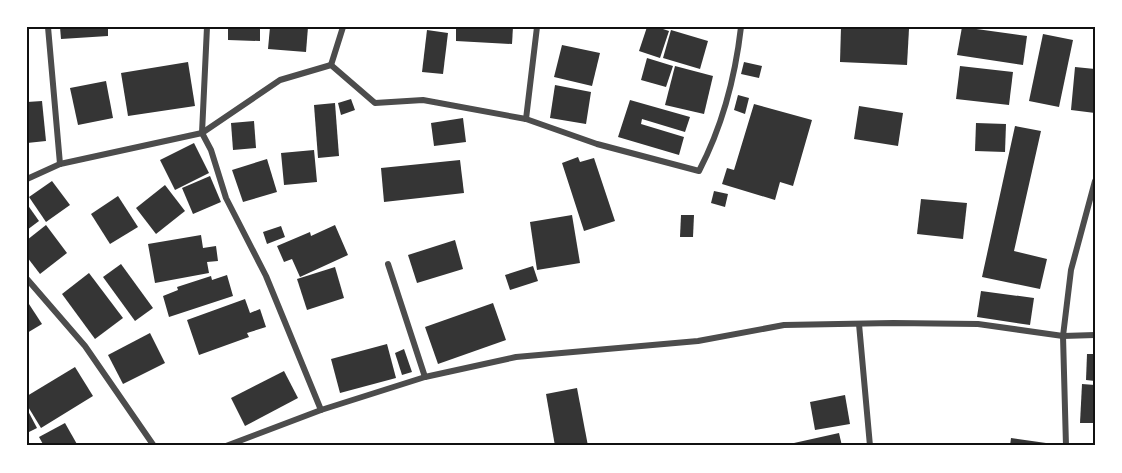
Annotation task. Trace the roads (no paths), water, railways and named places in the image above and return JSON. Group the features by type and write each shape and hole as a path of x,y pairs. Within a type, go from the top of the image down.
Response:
{"street":[{"path":"48,27 60,164"},
{"path":"207,27 202,133 211,150 225,198 267,276 321,410"},
{"path":"332,66 343,27"},
{"path":"526,119 537,27"},
{"path":"332,66 375,103 423,100 526,119 597,144 699,171 714,142 728,100 741,27"},
{"path":"27,179 60,164 202,133 280,80 332,66"},
{"path":"1066,446 1063,336 1071,270 1095,181"},
{"path":"388,264 425,377"},
{"path":"27,279 85,346 154,446"},
{"path":"859,324 870,446"},
{"path":"226,446 321,410 425,377 516,357 698,341 783,325 978,324 1063,336 1095,335"}]}
